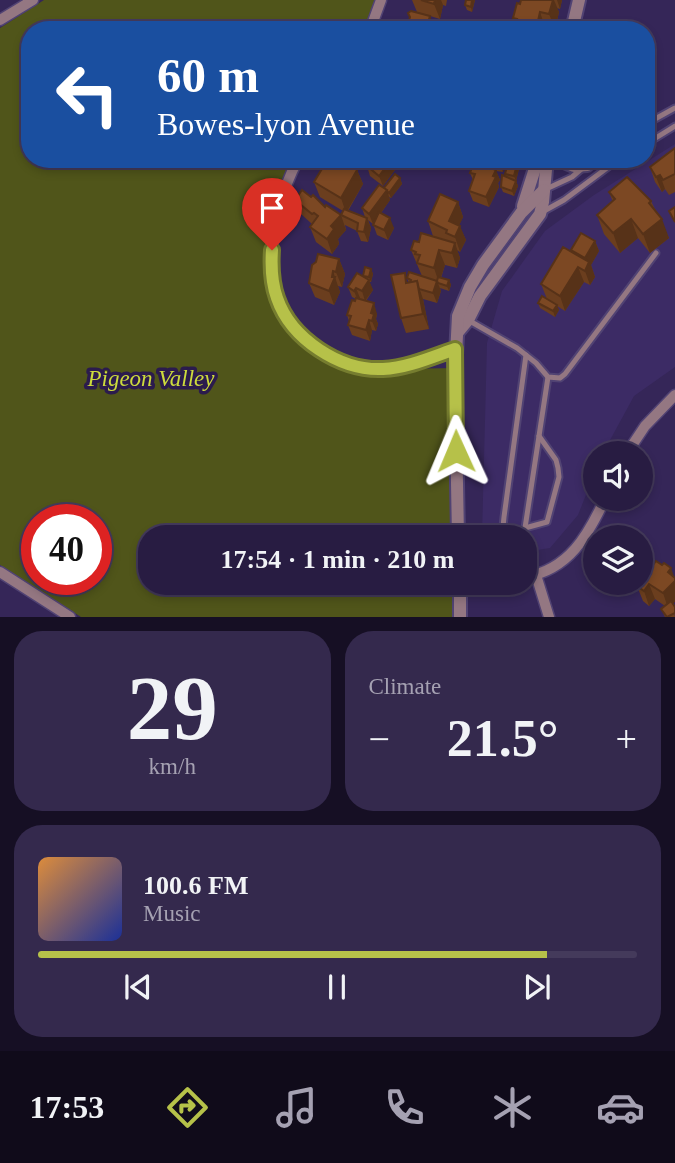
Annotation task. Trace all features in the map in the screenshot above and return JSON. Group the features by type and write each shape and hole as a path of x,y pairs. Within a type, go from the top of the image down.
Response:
{"street":[{"path":"0,20 33,0"},
{"path":"373,21 381,0"},
{"path":"574,21 579,0"},
{"path":"294,168 281,202 273,234 271,266 277,299 293,326 310,344 333,358 357,367 383,369 407,365 455,349"},
{"path":"521,213 535,168"},
{"path":"463,318 540,214 546,168"},
{"path":"458,525 455,349 458,332 470,287 521,213 544,190"},
{"path":"635,441 645,426 675,395"},
{"path":"537,572 558,565 580,545 599,511"},
{"path":"0,572 70,617"},
{"path":"537,590 549,617"},
{"path":"460,595 460,617"}],"lane":[{"path":"655,119 675,108"},
{"path":"655,134 657,137 675,126"},
{"path":"544,190 572,177 583,168"},
{"path":"540,214 607,168"},
{"path":"463,318 500,336 526,355 548,377 559,378 565,374 656,253"},
{"path":"503,525 526,355"},
{"path":"525,525 548,377"},
{"path":"536,525 548,522 559,477 556,460 539,436"}],"shaded area":[{"path":"675,144 675,367 634,396 610,441 583,441 583,502 578,515 550,548 537,550 537,525 482,525 487,343 502,291 545,231 637,168 655,168 655,157"}],"green space":[{"name":"Pigeon Valley","path":"44,0 383,0 375,21 21,21 21,168 295,168 274,241 275,281 295,326 334,355 366,366 397,369 457,368 460,525 138,525 138,595 461,595 461,617 81,617 47,595 112,595 112,504 21,504 21,578 0,565 0,28"}],"building":[{"path":"466,0 472,0 471,7 465,5"},
{"path":"521,0 553,0 549,14 540,12 538,21 516,21 513,18 517,3 520,4"},
{"path":"411,11 430,16 428,21 409,21 408,13"},
{"path":"675,148 675,174 663,180 660,175 656,177 651,168 655,168 655,163"},
{"path":"323,168 357,170 341,198 314,182"},
{"path":"369,168 385,168 379,176"},
{"path":"472,168 496,170 493,176 496,177 486,197 469,191 475,174 470,173"},
{"path":"506,168 516,168 514,176 505,174"},
{"path":"395,174 400,178 389,193 384,188"},
{"path":"502,175 516,181 512,191 501,187"},
{"path":"627,177 651,201 649,203 662,219 643,234 631,219 613,233 597,215 615,199 609,192"},
{"path":"379,185 387,190 369,214 362,208"},
{"path":"302,190 341,215 331,226 334,229 327,239 310,227 318,216 295,200"},
{"path":"440,194 458,202 449,221 460,226 455,237 428,221"},
{"path":"675,207 675,222 669,211"},
{"path":"344,209 367,218 364,232 357,231 358,223 341,215"},
{"path":"379,212 390,218 384,230 373,225"},
{"path":"421,233 455,243 452,253 439,250 434,268 417,263 420,255 411,250 414,241 419,242"},
{"path":"581,233 595,241 585,258 571,250"},
{"path":"563,247 589,262 585,271 578,267 560,296 541,284"},
{"path":"318,254 339,259 336,272 333,271 332,277 335,277 329,291 309,283 312,265"},
{"path":"365,267 371,269 369,277 363,276"},
{"path":"409,272 437,281 433,293 419,289 417,281 410,283 411,280 407,278"},
{"path":"357,273 369,280 362,291 356,288 354,291 348,287"},
{"path":"405,273 406,283 417,281 423,314 401,318 391,275"},
{"path":"438,277 449,280 447,286 438,283"},
{"path":"542,296 557,305 553,311 538,303"},
{"path":"356,298 374,303 372,321 369,320 366,330 348,325 351,316 347,315 352,300 355,301"},
{"path":"656,561 662,565 664,563 671,568 668,572 675,578 663,593 653,587 653,565"},
{"path":"671,601 675,613 667,617 661,609"}],"route":[{"path":"272,250 271,266 277,299 293,326 310,344 333,358 357,367 383,369 407,365 455,349 456,451"}]}
